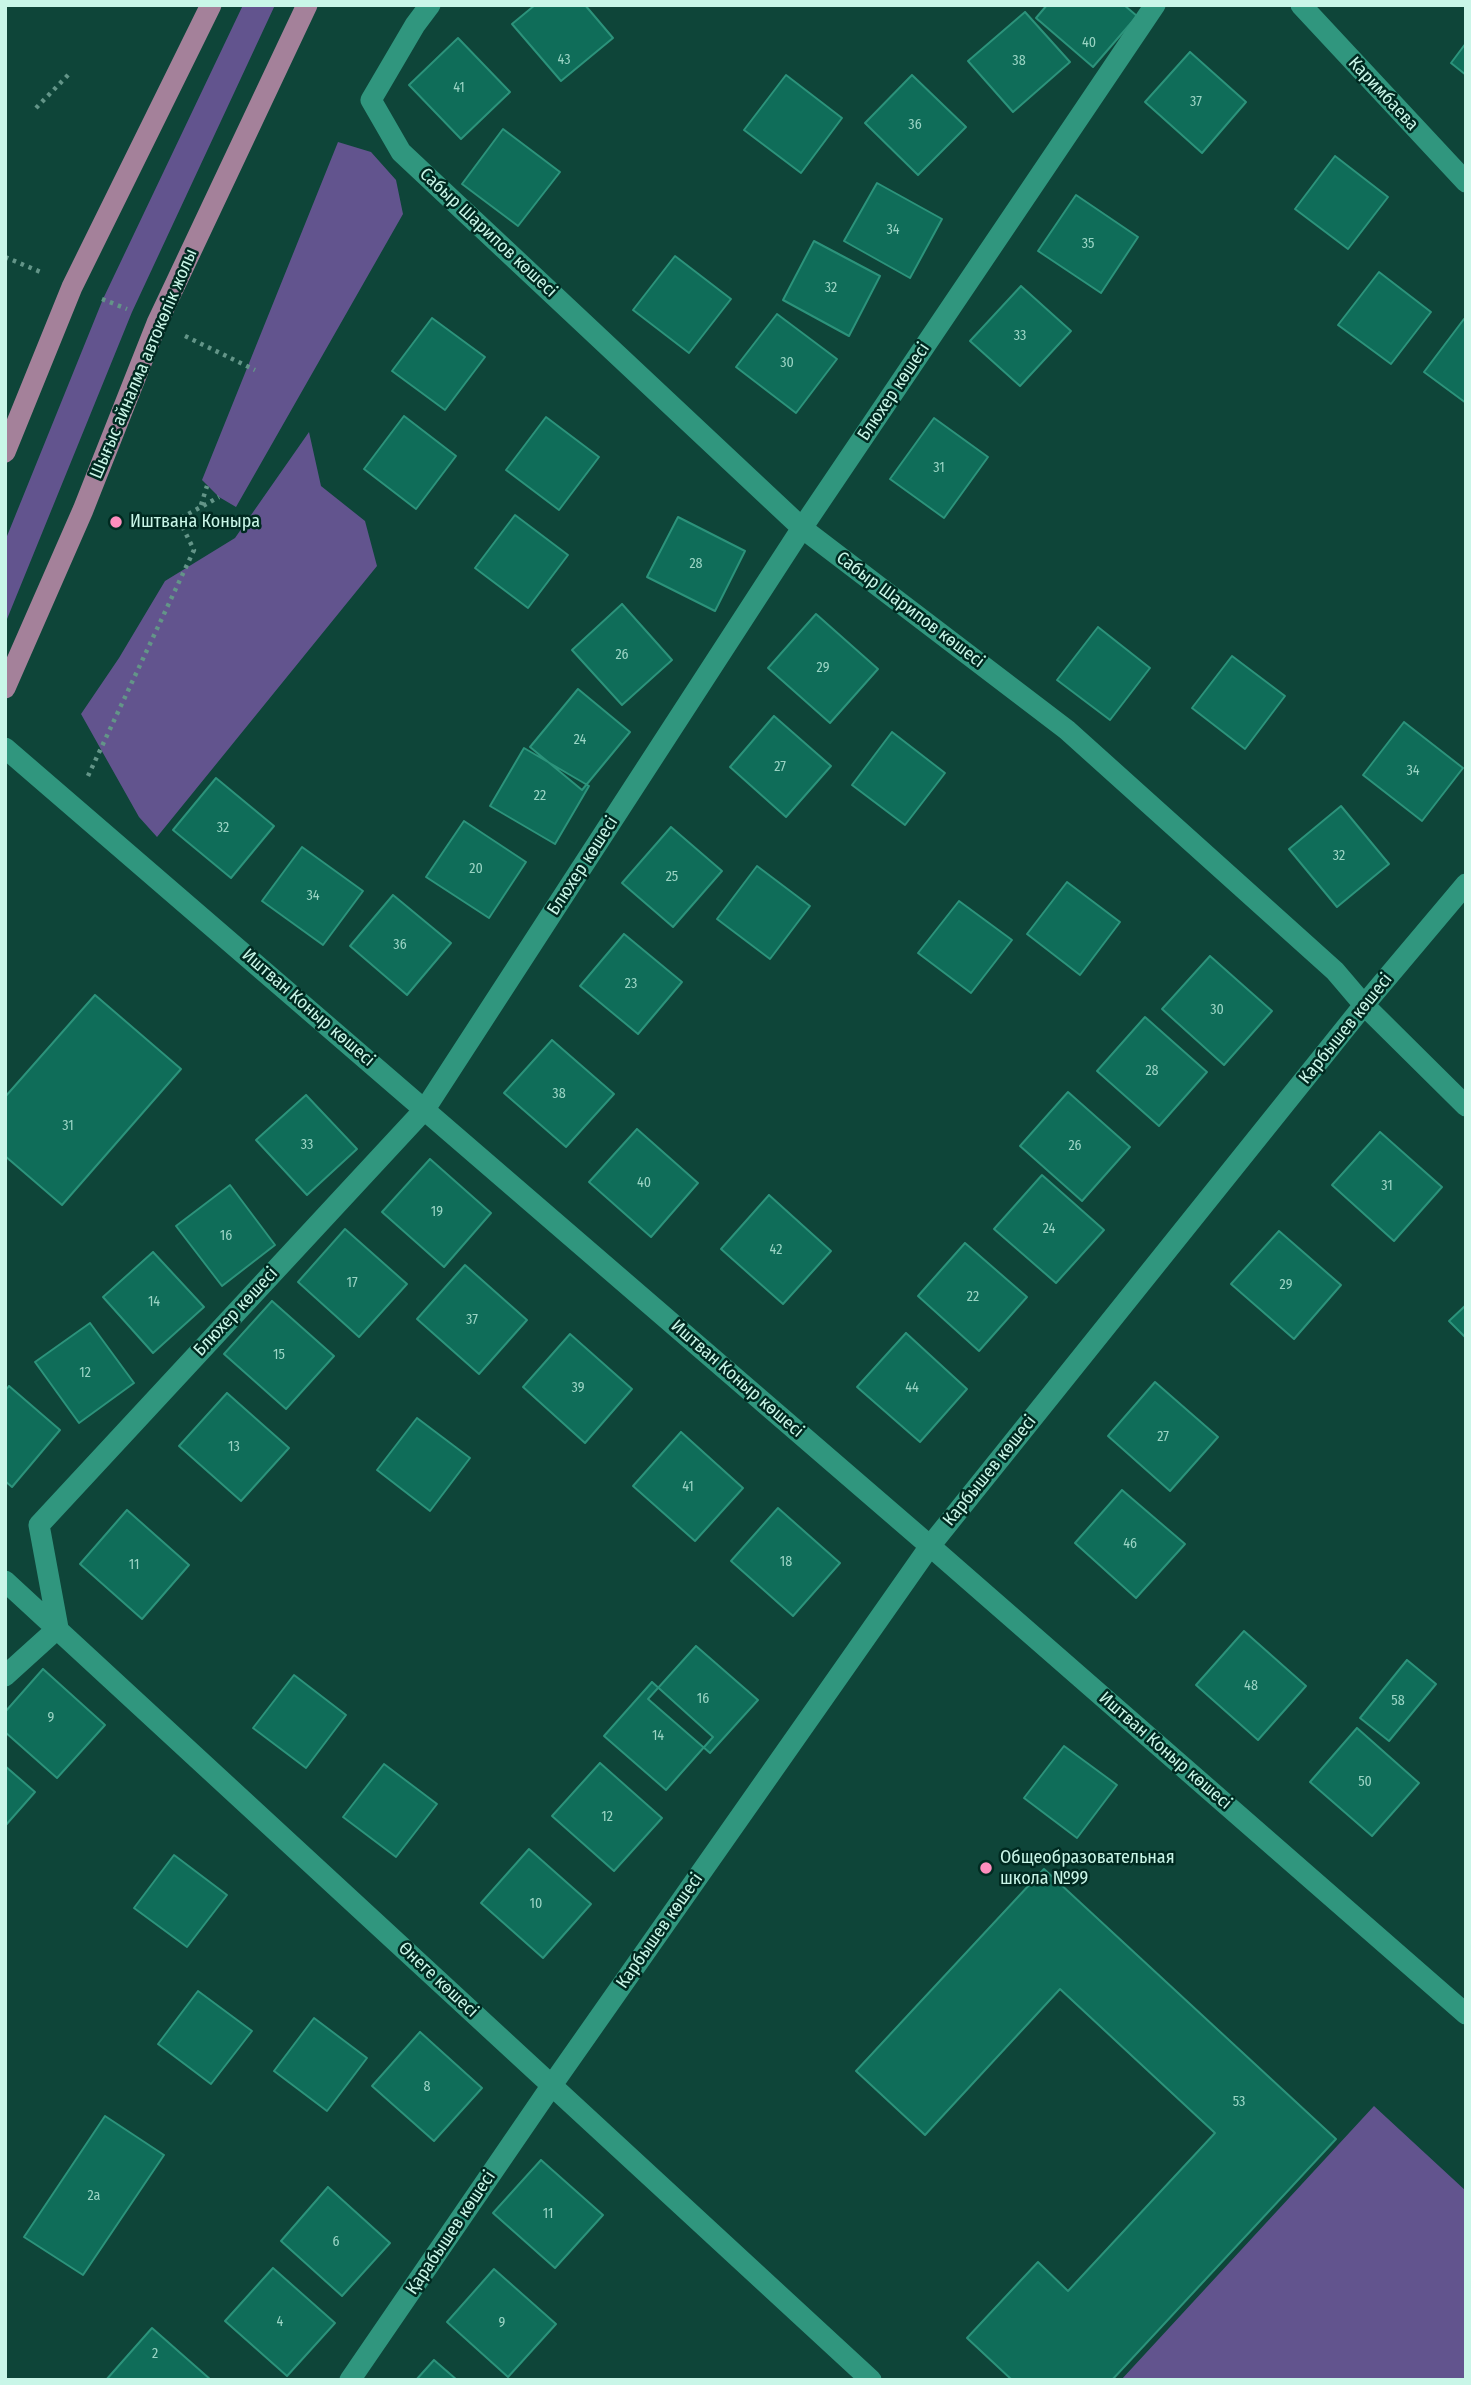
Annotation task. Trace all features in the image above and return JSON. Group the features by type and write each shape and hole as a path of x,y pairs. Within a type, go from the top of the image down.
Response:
{"main road":[{"path":"5,452 72,287 211,5"},
{"name":"Шығыс айналма автокөлік жолы","path":"5,688 83,510 157,323 307,5"}],"street":[{"name":"Сабыр Шарипов көшесі","path":"430,5 415,25 371,100 401,152 802,528 1067,730 1335,971 1364,1006 1466,1106"},
{"name":"Блюхер көшесі","path":"58,1628 38,1525 425,1109 802,528 1155,5"},
{"name":"Каримбаева","path":"1301,5 1466,182"},
{"name":"Иштван Коныр көшесі","path":"5,748 930,1546 1466,2014"},
{"name":"Карбышев көшесі","path":"552,2085 930,1546 1364,1006 1466,884"},
{"name":"Өнеге көшесі","path":"5,1581 871,2380"},
{"path":"5,1676 58,1628"},
{"name":"Қарабышев көшесі","path":"350,2380 552,2085"}],"path":[{"path":"36,108 71,72"},
{"path":"200,507 207,486"},
{"path":"83,787 194,550 180,519 219,497"}],"shaded area":[{"path":"243,5 275,5 132,312 5,624 5,541 103,299"},
{"path":"338,142 371,152 396,180 403,214 236,507 219,497 202,480"},
{"path":"309,432 321,486 365,521 377,566 157,837 139,817 81,714 119,658 165,581 235,538"},
{"path":"1374,2106 1466,2191 1466,2380 1121,2380"}],"building":[{"path":"535,5 585,5 613,38 561,81 512,24"},
{"path":"1047,5 1124,5 1137,16 1093,67 1036,18"},
{"path":"1025,12 1070,62 1013,112 968,61"},
{"path":"458,38 510,92 461,139 409,85"},
{"path":"1466,43 1466,75 1451,63"},
{"path":"1190,52 1246,102 1202,153 1145,102"},
{"path":"786,75 842,118 801,173 744,130"},
{"path":"912,75 966,127 918,175 865,123"},
{"path":"503,129 560,172 518,226 462,184"},
{"path":"1335,156 1388,197 1348,249 1295,209"},
{"path":"877,183 942,219 910,278 844,241"},
{"path":"1076,195 1138,237 1101,293 1038,251"},
{"path":"814,241 880,276 849,336 783,300"},
{"path":"675,256 731,299 689,353 633,310"},
{"path":"1379,272 1431,312 1391,364 1338,325"},
{"path":"1021,286 1071,331 1020,386 970,341"},
{"path":"777,314 837,359 796,413 736,367"},
{"path":"432,318 485,357 445,410 392,371"},
{"path":"1464,319 1466,320 1466,403 1424,372"},
{"path":"404,416 456,456 416,509 364,469"},
{"path":"546,417 599,457 559,510 506,470"},
{"path":"934,418 988,457 944,518 890,479"},
{"path":"515,515 568,555 528,608 475,568"},
{"path":"678,517 745,551 715,611 647,577"},
{"path":"622,604 672,660 622,705 572,650"},
{"path":"816,614 878,669 830,723 768,668"},
{"path":"1098,627 1150,668 1110,720 1057,680"},
{"path":"1232,656 1285,696 1245,749 1192,708"},
{"path":"578,689 630,732 582,790 530,747"},
{"path":"774,716 831,766 786,817 730,767"},
{"path":"1404,722 1463,768 1422,821 1363,775"},
{"path":"892,732 945,773 905,825 852,785"},
{"path":"524,748 589,786 555,844 490,806"},
{"path":"216,778 274,826 231,878 173,830"},
{"path":"1341,806 1389,864 1337,907 1289,849"},
{"path":"464,821 526,862 489,918 426,877"},
{"path":"671,827 722,871 673,927 622,883"},
{"path":"302,847 363,891 323,945 262,901"},
{"path":"757,866 810,906 770,959 717,919"},
{"path":"1067,882 1120,922 1080,975 1027,934"},
{"path":"393,895 451,943 407,995 350,946"},
{"path":"959,901 1012,940 971,993 918,953"},
{"path":"624,934 682,982 638,1034 580,986"},
{"path":"1210,956 1272,1011 1224,1065 1162,1009"},
{"path":"95,995 181,1069 62,1205 5,1156 5,1097"},
{"path":"1145,1017 1207,1072 1159,1126 1097,1071"},
{"path":"552,1040 614,1094 566,1147 504,1093"},
{"path":"1068,1092 1130,1147 1082,1201 1020,1146"},
{"path":"306,1095 357,1149 307,1195 256,1140"},
{"path":"637,1129 698,1183 651,1237 589,1182"},
{"path":"1380,1132 1442,1187 1394,1241 1332,1185"},
{"path":"430,1159 491,1213 444,1267 382,1212"},
{"path":"1042,1175 1104,1230 1056,1283 994,1229"},
{"path":"230,1185 275,1245 222,1286 176,1226"},
{"path":"769,1195 831,1251 783,1304 721,1249"},
{"path":"345,1229 407,1284 359,1337 298,1282"},
{"path":"1279,1231 1341,1285 1294,1339 1231,1284"},
{"path":"965,1243 1027,1297 979,1351 918,1296"},
{"path":"153,1252 204,1307 153,1353 103,1297"},
{"path":"465,1265 527,1320 479,1374 417,1319"},
{"path":"272,1301 334,1356 286,1409 224,1354"},
{"path":"1466,1305 1466,1338 1449,1321"},
{"path":"90,1323 134,1383 79,1423 35,1362"},
{"path":"906,1333 967,1389 920,1442 857,1387"},
{"path":"570,1334 632,1389 585,1443 523,1387"},
{"path":"1155,1382 1218,1437 1170,1491 1108,1436"},
{"path":"9,1386 60,1430 12,1487 5,1481 5,1391"},
{"path":"227,1393 289,1448 241,1501 179,1446"},
{"path":"417,1418 470,1458 430,1511 377,1470"},
{"path":"681,1432 743,1488 695,1541 633,1486"},
{"path":"1122,1490 1185,1544 1136,1598 1075,1543"},
{"path":"778,1508 840,1563 793,1616 731,1561"},
{"path":"127,1510 189,1565 142,1619 80,1564"},
{"path":"1244,1631 1306,1686 1258,1740 1196,1685"},
{"path":"696,1646 758,1700 710,1753 648,1699"},
{"path":"1407,1660 1436,1684 1389,1741 1360,1718"},
{"path":"43,1669 105,1725 57,1778 5,1732 5,1712"},
{"path":"294,1675 346,1715 306,1768 253,1728"},
{"path":"652,1682 713,1737 666,1790 604,1736"},
{"path":"1357,1728 1419,1783 1372,1836 1310,1782"},
{"path":"1064,1746 1117,1785 1077,1838 1024,1798"},
{"path":"600,1763 662,1818 614,1871 552,1816"},
{"path":"384,1764 437,1804 396,1857 343,1817"},
{"path":"5,1766 35,1792 5,1826"},
{"path":"529,1849 591,1904 543,1958 481,1903"},
{"path":"174,1855 227,1895 187,1947 134,1908"},
{"path":"1044,1869 1336,2139 1112,2380 1012,2380 967,2338 1038,2262 1068,2291 1215,2133 1060,1989 925,2135 856,2071"},
{"path":"198,1991 252,2031 211,2084 158,2044"},
{"path":"314,2018 367,2058 327,2111 274,2071"},
{"path":"420,2032 482,2088 434,2141 372,2086"},
{"path":"105,2116 164,2155 83,2275 24,2237"},
{"path":"541,2160 603,2215 555,2268 493,2213"},
{"path":"328,2187 390,2243 342,2296 281,2241"},
{"path":"273,2268 335,2323 287,2376 225,2321"},
{"path":"494,2269 556,2324 508,2377 447,2322"},
{"path":"152,2328 211,2380 106,2380"},
{"path":"434,2360 457,2380 416,2380"}],"place":[{"name":"Иштвана Коныра","path":"116,522"},
{"name":"Общеобразовательная школа №99","path":"986,1868"}]}
